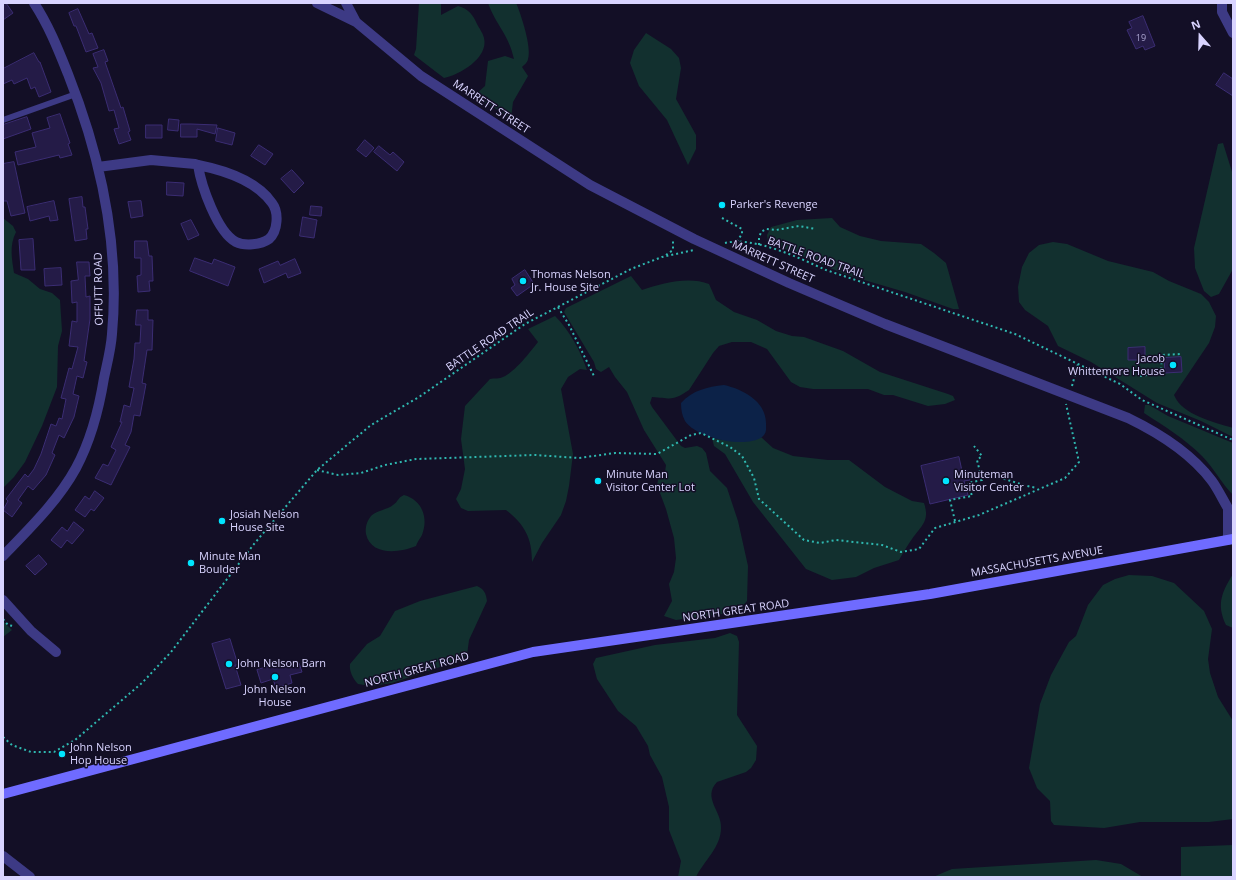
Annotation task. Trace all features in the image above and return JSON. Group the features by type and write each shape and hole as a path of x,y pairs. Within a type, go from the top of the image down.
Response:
{"main road":[{"name":"MASSACHUSETTS AVENUE","path":"845,606 992,583 1230,539"},
{"name":"NORTH GREAT ROAD","path":"3,794 533,652 845,606"}],"street":[{"name":"OFFUTT ROAD","path":"3,556 32,527 76,468 94,424 112,334 113,285 108,223 98,167 76,94 52,34 34,3"},
{"name":"MARRETT STREET","path":"317,3 356,22 427,80 590,185 668,226 790,283 886,324 1128,418 1164,438 1212,481 1231,513 1230,539"},
{"path":"346,3 356,22"},
{"path":"1222,3 1222,12 1233,33"},
{"path":"98,167 152,160 174,161 198,165 223,170 247,182 259,190 273,203 277,217 275,229 269,239 260,243 246,245 236,242 227,233 211,207 200,179 198,165"},
{"path":"3,600 31,631 56,652"},
{"path":"3,856 30,877"}],"lane":[{"path":"3,120 76,94"}],"path":[{"path":"722,218 739,226 743,231 737,241"},
{"path":"665,256 673,250 674,246 668,226"},
{"path":"759,245 761,232 766,229 776,230 799,226 816,229"},
{"name":"BATTLE ROAD TRAIL","path":"3,737 12,744 31,752 54,752 75,740 142,683 171,652 254,544 317,470 370,425 419,397 525,324 631,269 665,256 737,241 759,245 799,258 833,273 1015,334 1120,384 1142,400 1233,440"},
{"path":"558,307 569,324 594,376"},
{"path":"1140,376 1161,373 1162,354 1181,354"},
{"path":"317,470 338,475 361,473 385,465 416,459 534,455 579,458 615,453 657,454 691,435 701,433 730,447 742,456 754,478 759,499 804,540 820,543 836,540 882,544 901,552 919,549 935,528 1005,504 1038,488 1065,478 1079,462 1066,405 1078,363"},
{"path":"955,521 950,500 972,496 968,483 982,480 977,460 982,456 974,446"},
{"path":"969,477 981,474 1001,477 1038,488"}],"green space":[{"path":"419,3 441,3 441,15 458,6 470,13 484,38 482,52 472,64 457,73 444,78 414,55 416,49"},
{"path":"488,3 516,3 529,47 528,60 522,67 528,76 513,102 511,118 488,104 480,102 476,94 485,86 488,61 505,56 514,59 509,43"},
{"path":"646,33 671,49 679,58 681,68 676,99 696,135 696,149 688,165 667,120 639,86 630,63 634,50"},
{"path":"1223,143 1233,175 1233,269 1219,294 1211,297 1204,291 1195,268 1194,248 1218,144"},
{"path":"3,218 13,226 16,232 12,242 14,273 28,279 40,289 52,293 60,300 62,331 58,346 57,387 42,426 25,462 14,477 3,488"},
{"path":"832,218 840,227 860,236 881,241 921,244 934,253 946,263 959,309 953,309 905,292 847,275 768,242 767,235 771,227 797,220"},
{"path":"1053,242 1067,244 1108,261 1153,272 1169,281 1201,294 1209,302 1216,316 1215,327 1209,343 1174,395 1178,402 1191,413 1233,428 1233,437 1201,421 1157,403 1091,362 1058,346 1048,326 1025,310 1019,302 1018,287 1022,267 1029,253 1039,245"},
{"path":"631,276 642,290 676,281 693,281 709,284 716,300 734,312 757,320 776,331 792,336 804,337 843,351 880,372 948,394 953,396 955,400 945,404 928,406 893,395 884,395 868,389 813,389 800,387 791,382 767,349 751,342 732,342 719,346 689,390 683,394 674,398 652,397 650,403 652,407 681,446 685,448 697,446 702,448 706,453 710,471 727,488 738,521 748,566 747,601 740,609 730,613 676,620 664,616 672,601 669,584 674,572 676,558 674,538 666,509 657,485 659,476 665,472 666,465 644,430 627,392 609,367 601,372 596,369 594,362 564,312 566,308"},
{"path":"555,316 574,341 587,370 580,369 568,377 561,389 573,454 569,486 561,515 542,543 532,562 531,546 523,527 506,510 468,511 461,508 456,499 461,489 465,469 461,439 465,406 490,379 500,378 508,374 531,351 538,342 528,329"},
{"path":"1145,405 1149,405 1168,416 1233,443 1233,495 1206,461 1189,444 1144,413"},
{"path":"761,437 773,448 793,456 828,460 849,460 885,487 912,501 924,503 926,514 924,522 899,560 874,568 856,577 832,580 806,569 753,502 725,454 714,446 712,438 737,441"},
{"path":"404,495 410,497 419,505 424,516 424,529 416,546 402,550 386,551 374,546 369,541 366,534 367,522 373,514 391,507 400,497"},
{"path":"1233,574 1233,628 1226,625 1221,611 1221,604 1223,593"},
{"path":"1129,575 1152,576 1174,583 1204,611 1212,629 1208,659 1210,673 1218,697 1233,721 1233,819 1209,822 1140,822 1104,828 1054,825 1051,821 1050,801 1037,788 1029,768 1040,704 1051,675 1069,642 1076,636 1088,605 1103,585 1115,579"},
{"path":"477,586 484,592 487,601 469,640 467,655 461,660 392,683 371,686 358,684 356,682 351,672 350,664 367,644 380,636 395,611 420,601"},
{"path":"3,621 12,630 3,637"},
{"path":"730,633 737,636 739,642 737,715 757,746 756,760 751,768 746,772 717,782 713,788 711,794 712,799 719,816 721,828 718,841 712,854 696,877 678,877 681,861 669,830 669,807 662,777 650,755 648,746 636,726 618,711 597,679 593,664 596,658 655,645 715,638"},
{"path":"1233,845 1233,877 1181,877 1181,847"},
{"path":"1096,860 1121,864 1143,877 933,877 952,869"}],"water":[{"path":"724,385 752,397 762,408 765,415 766,427 762,437 744,442 721,440 699,432 685,421 681,403 695,392"}],"building":[{"path":"3,3 6,3 13,13 3,20"},
{"path":"78,9 89,34 92,33 98,48 86,52 76,26 74,26 69,13"},
{"path":"1143,16 1155,46 1145,50 1143,46 1136,49 1127,30 1132,28 1129,22"},
{"path":"104,50 108,61 105,62 121,108 123,107 130,131 128,132 131,140 119,144 114,129 119,128 114,110 109,111 101,83 93,68 98,67 93,54"},
{"path":"34,53 40,62 51,92 39,97 35,87 31,89 27,78 14,84 12,80 3,84 3,69"},
{"path":"1224,73 1233,79 1233,96 1216,85"},
{"path":"60,114 70,143 68,144 72,155 60,158 59,155 18,165 15,152 36,147 32,133 50,128 47,118"},
{"path":"27,117 31,129 3,139 3,125"},
{"path":"169,119 179,120 178,131 168,130"},
{"path":"181,124 217,125 215,134 197,129 197,137 181,137"},
{"path":"146,125 162,125 162,138 146,138"},
{"path":"218,128 235,133 232,145 216,141"},
{"path":"365,140 374,148 366,157 357,150"},
{"path":"259,145 273,154 265,165 251,156"},
{"path":"379,146 390,155 393,152 404,162 397,171 374,152"},
{"path":"14,162 25,213 11,216 7,201 3,201 3,164"},
{"path":"292,170 304,183 294,193 281,179"},
{"path":"167,182 184,183 183,196 167,195"},
{"path":"82,197 88,229 86,229 87,239 75,241 69,199"},
{"path":"54,201 58,220 50,221 49,216 30,221 27,207"},
{"path":"141,201 143,216 131,218 128,202"},
{"path":"311,206 322,207 321,216 310,215"},
{"path":"303,217 317,220 314,238 300,236"},
{"path":"191,220 199,235 188,240 181,224"},
{"path":"33,239 35,270 21,270 19,240"},
{"path":"135,241 147,241 149,256 152,256 153,281 149,281 150,291 138,292 137,276 141,275 141,258 135,258"},
{"path":"195,258 212,264 214,259 235,267 228,286 190,271"},
{"path":"295,259 301,273 288,278 286,273 264,283 259,269 278,261 280,265"},
{"path":"77,262 89,262 90,276 85,276 86,297 90,296 90,319 84,361 87,362 83,378 77,376 73,394 79,396 74,417 64,438 59,435 52,453 55,455 46,475 33,490 28,486 18,500 22,503 12,517 3,510 8,501 6,499 25,474 28,477 34,469 41,454 51,424 56,426 59,418 62,419 66,399 61,398 69,368 72,369 78,347 69,346 72,321 77,322 77,302 72,303 71,281 78,280"},
{"path":"61,268 62,285 45,286 44,269"},
{"name":"Thomas Nelson Jr. House Site","path":"525,270 534,284 517,296 511,288 515,285 512,279"},
{"path":"137,310 148,310 148,320 153,320 152,350 147,350 142,383 146,384 140,416 134,415 131,432 125,445 130,447 111,485 95,478 103,464 108,466 116,450 111,447 122,422 120,422 124,405 130,407 134,388 129,387 135,343 140,343 141,325 136,325"},
{"path":"1145,347 1145,360 1128,360 1128,348"},
{"name":"Jacob Whittemore House","path":"1181,357 1182,372 1165,373 1164,358"},
{"name":"Minuteman Visitor Center","path":"959,457 962,471 967,470 970,480 964,481 968,495 930,504 921,466"},
{"path":"95,491 104,498 94,511 91,509 85,517 75,510 85,496 89,499"},
{"path":"74,522 84,530 72,544 67,540 61,548 51,540 62,527 67,531"},
{"path":"39,555 47,564 35,575 26,566"},
{"name":"John Nelson Barn","path":"230,639 238,665 235,665 241,685 226,689 212,644"},
{"name":"John Nelson House","path":"281,663 282,668 299,663 302,672 290,675 292,683 276,688 273,679 261,683 257,670"}],"place":[{"name":"Parker's Revenge","path":"722,205"},
{"name":"Thomas Nelson Jr. House Site","path":"523,281"},
{"name":"Jacob Whittemore House","path":"1173,365"},
{"name":"Minute Man Visitor Center Lot","path":"598,481"},
{"name":"Minuteman Visitor Center","path":"946,481"},
{"name":"Josiah Nelson House Site","path":"222,521"},
{"name":"Minute Man Boulder","path":"191,563"},
{"name":"John Nelson Barn","path":"229,664"},
{"name":"John Nelson House","path":"275,677"},
{"name":"John Nelson Hop House","path":"62,754"}]}
